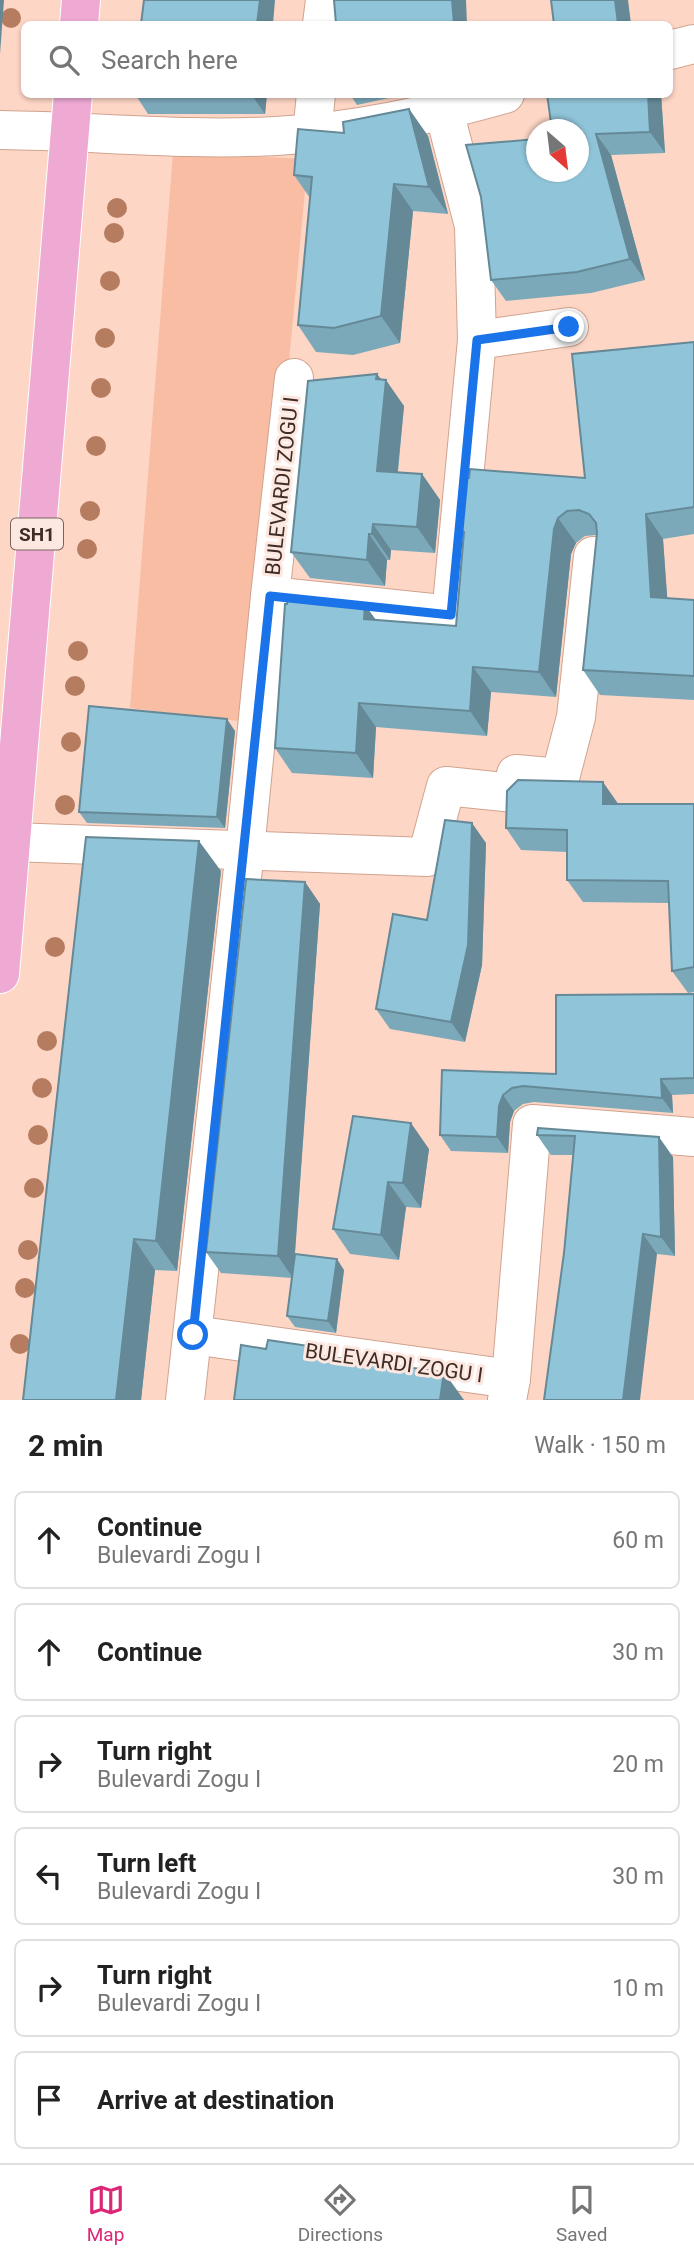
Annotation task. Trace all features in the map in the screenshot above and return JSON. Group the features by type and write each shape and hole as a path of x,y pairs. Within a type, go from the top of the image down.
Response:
{"main road":[{"path":"79,21 81,0"},
{"name":"SH1","path":"0,974 11,842 8,790 72,113"}],"street":[{"path":"322,21 325,0"},
{"path":"673,49 694,44"},
{"path":"312,134 316,98"},
{"path":"0,130 72,113 190,138 312,134 444,111 491,98"},
{"name":"BULEVARDI ZOGU I","path":"294,378 270,596 451,615 477,340 474,226 444,111"},
{"path":"477,340 569,327"},
{"path":"11,842 427,858 446,786 514,793 516,774 560,778 576,717 593,556"},
{"path":"185,1400 270,596"},
{"path":"509,1390 532,1124 694,1137"},
{"name":"BULEVARDI ZOGU I","path":"193,1335 509,1390"}],"shaded area":[{"path":"173,153 308,159 255,723 130,708"}],"building":[{"path":"144,0 260,0 257,21 141,21"},
{"path":"334,0 452,0 454,21 336,21"},
{"path":"551,0 615,0 618,21 554,21"},
{"path":"548,98 648,98 650,132 596,134 630,259 577,272 491,280 481,197 466,145 526,140 526,182 589,182 589,119 550,119"},
{"path":"409,109 429,187 394,184 381,316 334,328 298,325 312,177 294,175 298,129 344,133 343,122"},
{"path":"694,342 694,507 646,514 651,597 694,600 694,676 583,670 596,523 589,514 579,510 567,511 558,518 554,529 539,672 473,667 470,711 359,703 356,753 275,748 285,604 288,597 365,605 364,619 456,626 464,532 461,531 466,478 469,478 470,469 585,478 572,354"},
{"path":"377,374 376,379 386,380 377,471 422,474 417,527 373,524 372,534 369,534 367,560 291,552 308,381"},
{"path":"89,706 227,719 217,817 79,812"},
{"path":"518,780 603,782 603,804 694,804 694,967 672,971 668,881 567,880 567,830 506,828 507,791"},
{"path":"445,820 472,823 468,945 451,1022 376,1009 393,914 427,920"},
{"path":"86,837 199,841 156,1241 134,1239 116,1400 23,1400"},
{"path":"246,879 305,882 278,1256 206,1252"},
{"path":"694,994 694,1078 661,1079 662,1098 523,1086 512,1088 503,1095 499,1106 497,1137 440,1135 442,1070 556,1074 556,995"},
{"path":"353,1116 411,1123 403,1183 388,1182 381,1235 333,1229"},
{"path":"538,1128 659,1137 661,1237 643,1234 623,1400 544,1400 564,1253 575,1136 537,1135"},
{"path":"295,1254 337,1259 328,1321 287,1316"},
{"path":"268,1340 309,1346 308,1354 444,1372 440,1400 234,1400 241,1345 266,1349"}],"route":[{"path":"193,1335 270,596 451,615 477,340 569,327"}]}
